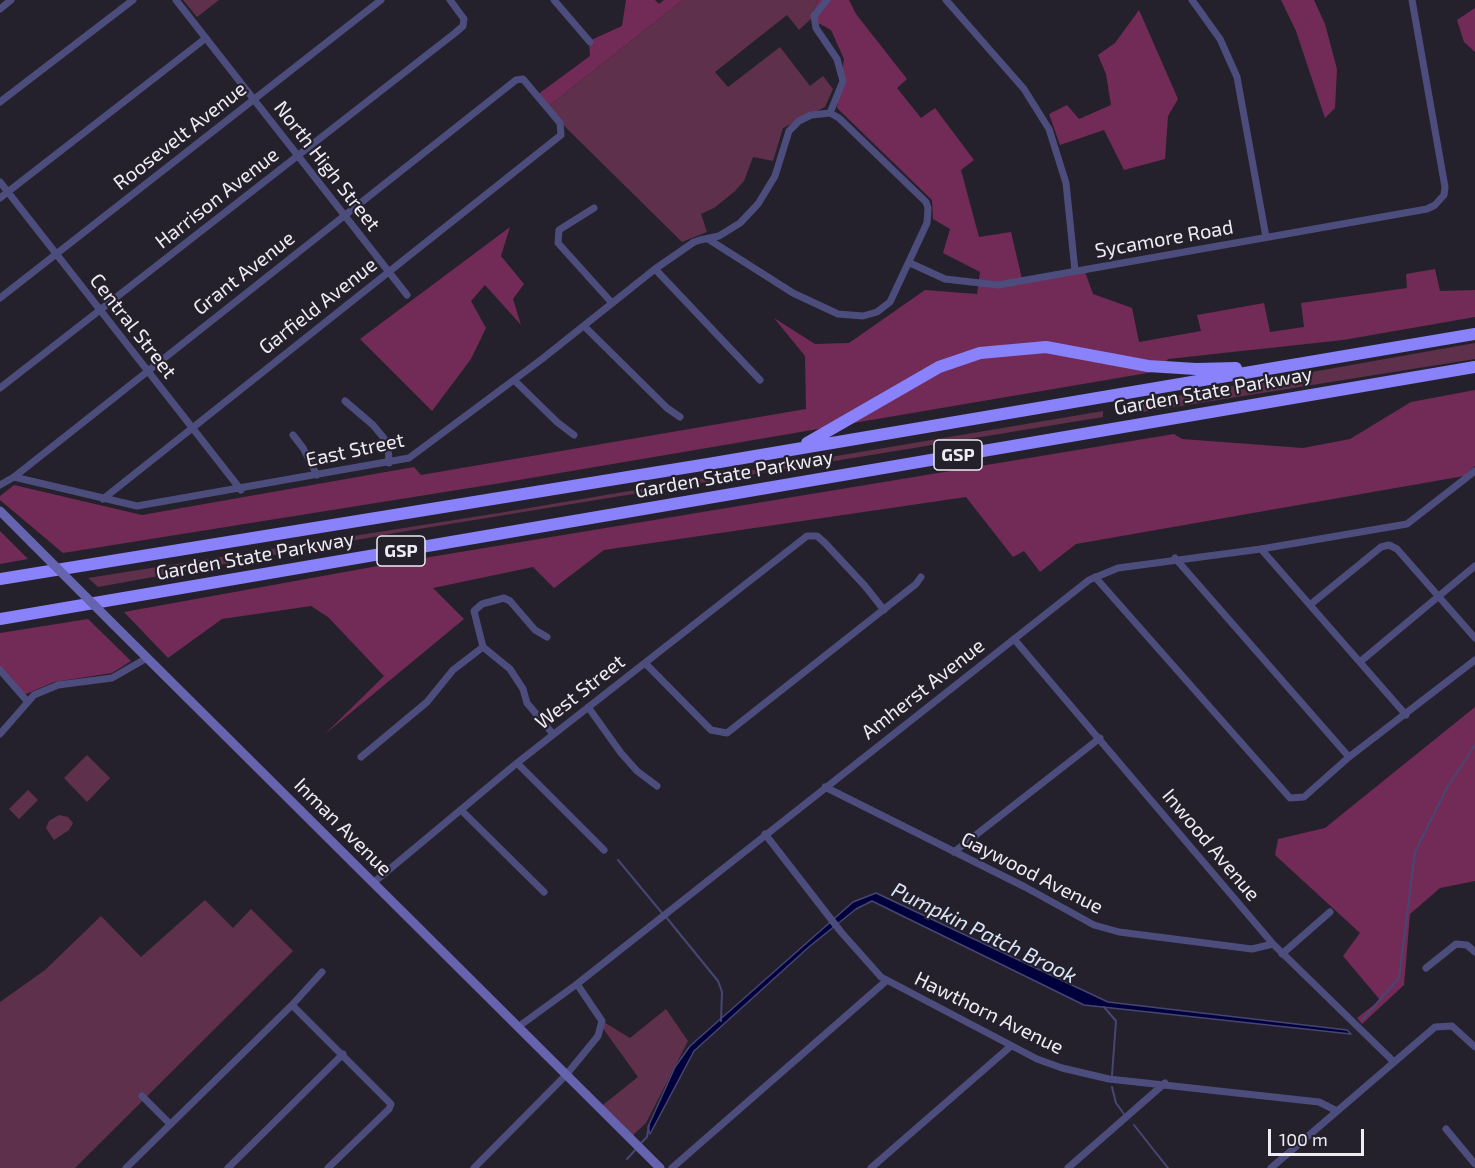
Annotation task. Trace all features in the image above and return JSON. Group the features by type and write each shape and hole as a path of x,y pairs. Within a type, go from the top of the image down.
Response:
{"highway":[{"name":"Garden State Parkway","path":"0,579 800,448 1475,334"},
{"path":"800,448 939,367 980,353 1046,347 1167,367 1196,369 1282,367"},
{"name":"Garden State Parkway","path":"0,619 1475,367"}],"main road":[{"name":"Inman Avenue","path":"0,512 660,1168"}],"street":[{"path":"0,9 11,0"},
{"path":"0,102 133,0"},
{"name":"North High Street","path":"176,0 407,295"},
{"name":"Roosevelt Avenue","path":"0,298 381,0"},
{"name":"Harrison Avenue","path":"0,388 455,33 463,26 464,19 450,0"},
{"path":"554,0 590,42"},
{"path":"708,238 793,293 838,314 853,316 877,312 890,302 910,263 927,222 926,202 830,113 843,81 837,59 816,28 814,16 827,0"},
{"path":"946,0 1022,87 1049,129 1066,183 1075,271"},
{"path":"1192,0 1220,39 1237,76 1266,237"},
{"name":"Sycamore Road","path":"910,263 945,279 998,285 1427,209 1439,203 1444,195 1444,187 1412,0"},
{"path":"0,198 206,39"},
{"name":"Garfield Avenue","path":"103,499 562,133 560,123 523,79 516,80 508,86"},
{"name":"Grant Avenue","path":"0,485 14,477 508,86"},
{"name":"East Street","path":"14,477 137,506 402,461 417,454 655,269 694,242 730,230 758,204 775,177 789,131 798,121 811,115 830,113"},
{"name":"Central Street","path":"0,182 241,490"},
{"path":"594,208 559,230 558,243 612,303"},
{"path":"655,269 760,380"},
{"path":"584,326 667,408 680,417"},
{"path":"514,380 557,422 574,435"},
{"path":"345,401 373,425 383,437 389,452 389,463"},
{"path":"293,435 303,448 316,475"},
{"name":"Amherst Avenue","path":"518,1027 577,984 1095,577 1118,568 1175,558 1261,549 1413,522 1475,471"},
{"name":"West Street","path":"373,883 553,734 801,539 812,534 848,567 884,610"},
{"path":"1311,604 1381,547 1389,545 1397,549 1475,638"},
{"path":"1261,549 1406,716"},
{"path":"1175,558 1349,757"},
{"path":"1360,661 1475,566"},
{"path":"645,663 711,730 728,733 884,610 916,584 921,577"},
{"path":"1095,577 1290,798 1304,797 1349,757 1406,716 1475,660"},
{"path":"547,637 535,630 510,601 504,598 476,606 474,611 483,647 495,654 510,669 523,689 527,703 553,734"},
{"name":"Inwood Avenue","path":"1014,639 1273,944 1394,1062"},
{"path":"361,757 427,702 453,670 483,647"},
{"path":"0,734 34,695 58,685 112,678 147,658"},
{"path":"0,670 27,701"},
{"path":"588,707 621,753 637,771 657,786"},
{"path":"954,852 1100,738"},
{"path":"517,763 604,850"},
{"name":"Gaywood Avenue","path":"825,787 1105,929 1252,949 1273,944"},
{"path":"461,810 544,892"},
{"name":"Hawthorn Avenue","path":"765,834 841,932 886,981 1037,1059 1084,1074 1319,1102 1337,1111"},
{"path":"1282,954 1330,912"},
{"path":"1426,968 1456,944 1467,945 1475,952"},
{"path":"126,1168 292,1005 322,972"},
{"path":"672,1168 886,981"},
{"path":"474,1168 566,1075 598,1036 602,1027 597,1012 577,984"},
{"path":"292,1005 391,1104 389,1109 328,1168"},
{"path":"1271,1168 1439,1025 1452,1026 1475,1047"},
{"path":"871,1168 1011,1046"},
{"path":"228,1168 343,1054"},
{"path":"1068,1168 1165,1083"},
{"path":"142,1096 170,1124"},
{"path":"1446,1129 1475,1164"}],"shaded area":[{"path":"183,0 219,0 197,17"},
{"path":"626,0 655,0 659,4 664,0 683,0 546,108 537,95 590,56 589,41 622,26"},
{"path":"683,0 818,0 811,19 799,30 787,15 715,72 728,87 780,47 810,86 823,76 833,89 825,107 783,128 773,161 753,157 744,181 734,192 714,208 701,214 707,232 682,242 546,108"},
{"path":"818,0 849,0 856,14 907,79 897,88 921,118 935,108 974,160 961,170 979,237 1011,232 1022,279 1084,269 1093,294 1132,308 1139,342 1201,331 1197,315 1264,303 1270,332 1304,327 1301,303 1407,288 1406,274 1435,269 1440,291 1475,290 1475,317 1343,340 1168,359 1159,371 501,483 63,553 0,500 0,496 14,485 142,515 414,467 421,475 806,409 805,356 774,318 815,344 849,343 925,290 977,294 980,272 943,253 950,229 933,219 932,200 837,108 844,59 831,30 811,19"},
{"path":"1281,0 1314,0 1325,24 1337,69 1335,108 1325,118 1296,31"},
{"path":"1475,8 1475,52 1464,42 1457,20"},
{"path":"1139,10 1178,99 1168,116 1165,159 1124,170 1104,130 1060,145 1049,114 1067,105 1079,119 1111,105 1106,74 1098,55 1115,43"},
{"path":"510,227 501,256 524,284 513,299 521,325 485,285 471,301 486,328 471,359 432,411 360,339"},
{"path":"1475,343 1475,359 1143,412 1124,413 1121,411 1126,405"},
{"path":"1475,390 1475,466 1464,476 1076,544 1040,572 1024,551 1013,557 966,497 604,550 554,588 533,567 433,588 464,619 325,734 384,676 328,617 311,606 222,619 168,658 124,612 400,562 1174,434 1182,439 1303,448 1350,439 1411,402"},
{"path":"1103,411 1103,417 395,533 98,587 88,578 505,512"},
{"path":"0,531 28,559 0,564"},
{"path":"88,619 131,661 112,673 54,682 24,695 0,668 0,633"},
{"path":"1475,707 1475,881 1440,888 1410,914 1404,985 1362,1024 1357,1018 1380,1000 1343,956 1360,933 1275,855 1278,839 1325,828"},
{"path":"87,755 110,778 87,802 64,778"},
{"path":"28,790 38,800 19,819 9,809"},
{"path":"59,815 68,817 73,823 69,830 54,840 46,828 49,821"},
{"path":"876,893 1108,1002 1347,1030 1351,1034 1084,1005 872,901 856,909 810,946 694,1051 650,1134 648,1127 675,1067 690,1046 853,902"},
{"path":"205,900 233,928 251,909 293,951 75,1168 0,1168 0,1002 45,970 101,916 141,957"},
{"path":"666,1009 688,1041 646,1123 630,1138 599,1108 638,1077 602,1027 602,1021 630,1038"}],"waterway":[{"path":"1363,1019 1399,978 1415,852 1448,786 1475,745"},
{"path":"618,860 662,913"},
{"path":"666,917 718,981 722,992 721,1021"},
{"path":"1104,1007 1116,1021 1112,1075"},
{"path":"1112,1087 1116,1103 1124,1114"},
{"name":"Pumpkin Patch Brook","path":"641,1143 647,1137 649,1125"},
{"path":"1134,1125 1168,1168"},
{"name":"Pumpkin Patch Brook","path":"627,1159 637,1148"}]}
